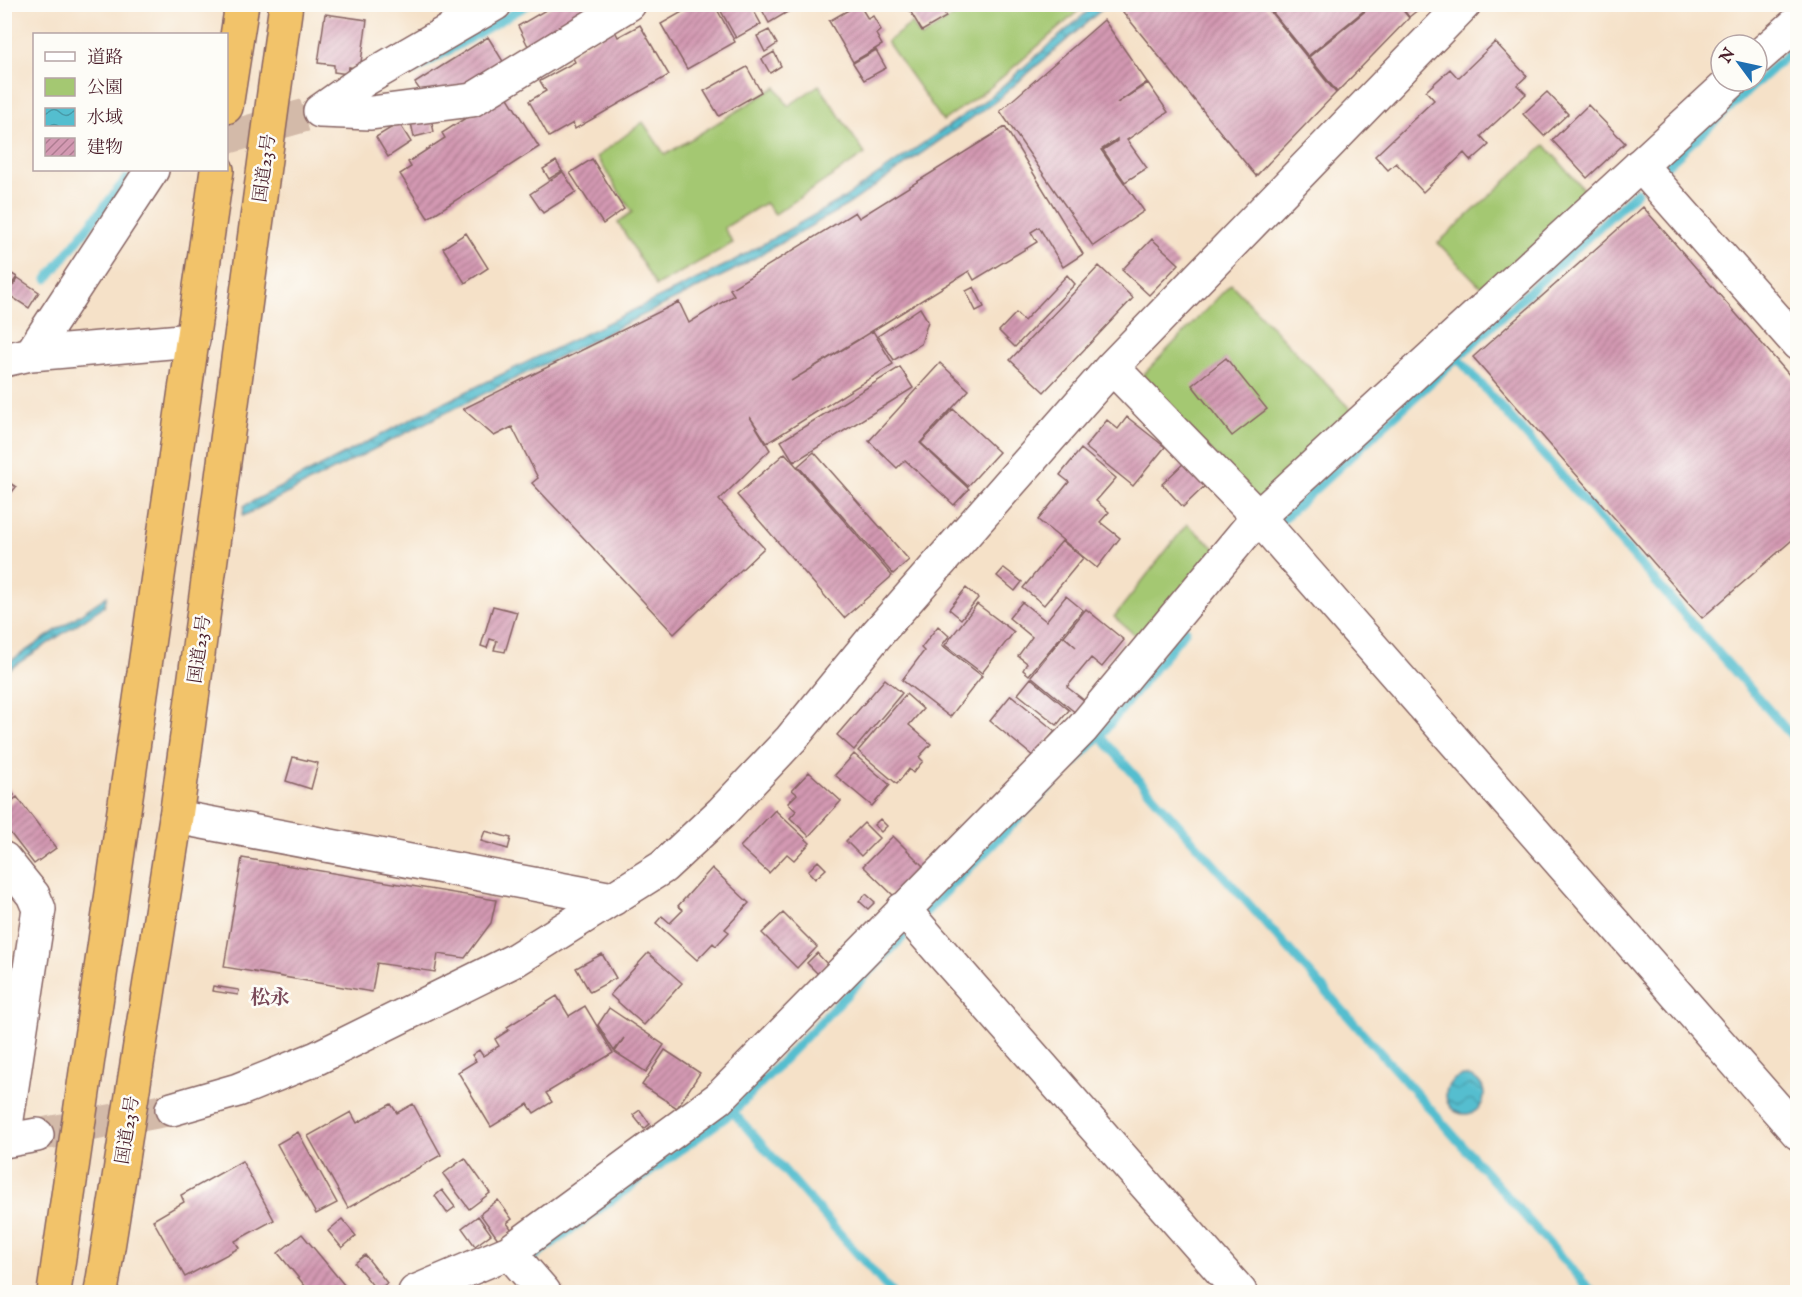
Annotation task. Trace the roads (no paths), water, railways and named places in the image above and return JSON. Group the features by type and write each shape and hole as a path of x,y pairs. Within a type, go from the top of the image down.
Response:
{"highway":[{"path":"228,94 242,4"},
{"name":"国道23号","path":"101,1293 176,817 286,4"},
{"path":"54,1293 218,171"}],"street":[{"path":"495,4 364,80 320,111 371,113 472,100 629,4"},
{"path":"172,1109 238,1090 317,1058 515,960 663,867 721,813 791,739 877,634 1112,367 1464,4"},
{"path":"1769,47 1797,21"},
{"path":"415,1293 509,1252 719,1098 1082,729 1258,517 1719,93"},
{"path":"1640,165 1797,344"},
{"path":"18,357 151,171"},
{"path":"18,357 193,340"},
{"path":"1112,367 1258,517 1797,1133"},
{"path":"176,817 613,899"},
{"path":"4,859 33,895 39,909 14,1017 4,1140 37,1135"},
{"path":"903,909 1239,1293"},
{"path":"509,1252 544,1293"}],"water":[{"path":"1095,5 1107,5 996,101 849,204 732,271 243,516 244,506 425,412 728,264 844,198 990,97"},
{"path":"107,596 104,606 5,672 5,665"},
{"path":"1465,1076 1472,1077 1478,1082 1483,1088 1483,1102 1478,1108 1472,1113 1465,1114 1458,1113 1452,1108 1447,1102 1446,1095 1447,1088 1452,1082 1458,1077"}],"waterway":[{"path":"415,70 529,4"},
{"path":"1664,168 1798,45"},
{"path":"47,279 126,179"},
{"path":"1280,522 1637,192"},
{"path":"1457,357 1798,743"},
{"path":"926,912 1100,736 1186,630"},
{"path":"1100,736 1592,1292"},
{"path":"533,1257 733,1112 903,937"},
{"path":"733,1112 891,1292"}],"tunnel":[{"path":"228,137 320,111"},
{"path":"37,1135 172,1109"}],"district":[{"name":"松永","path":"270,997"}]}
